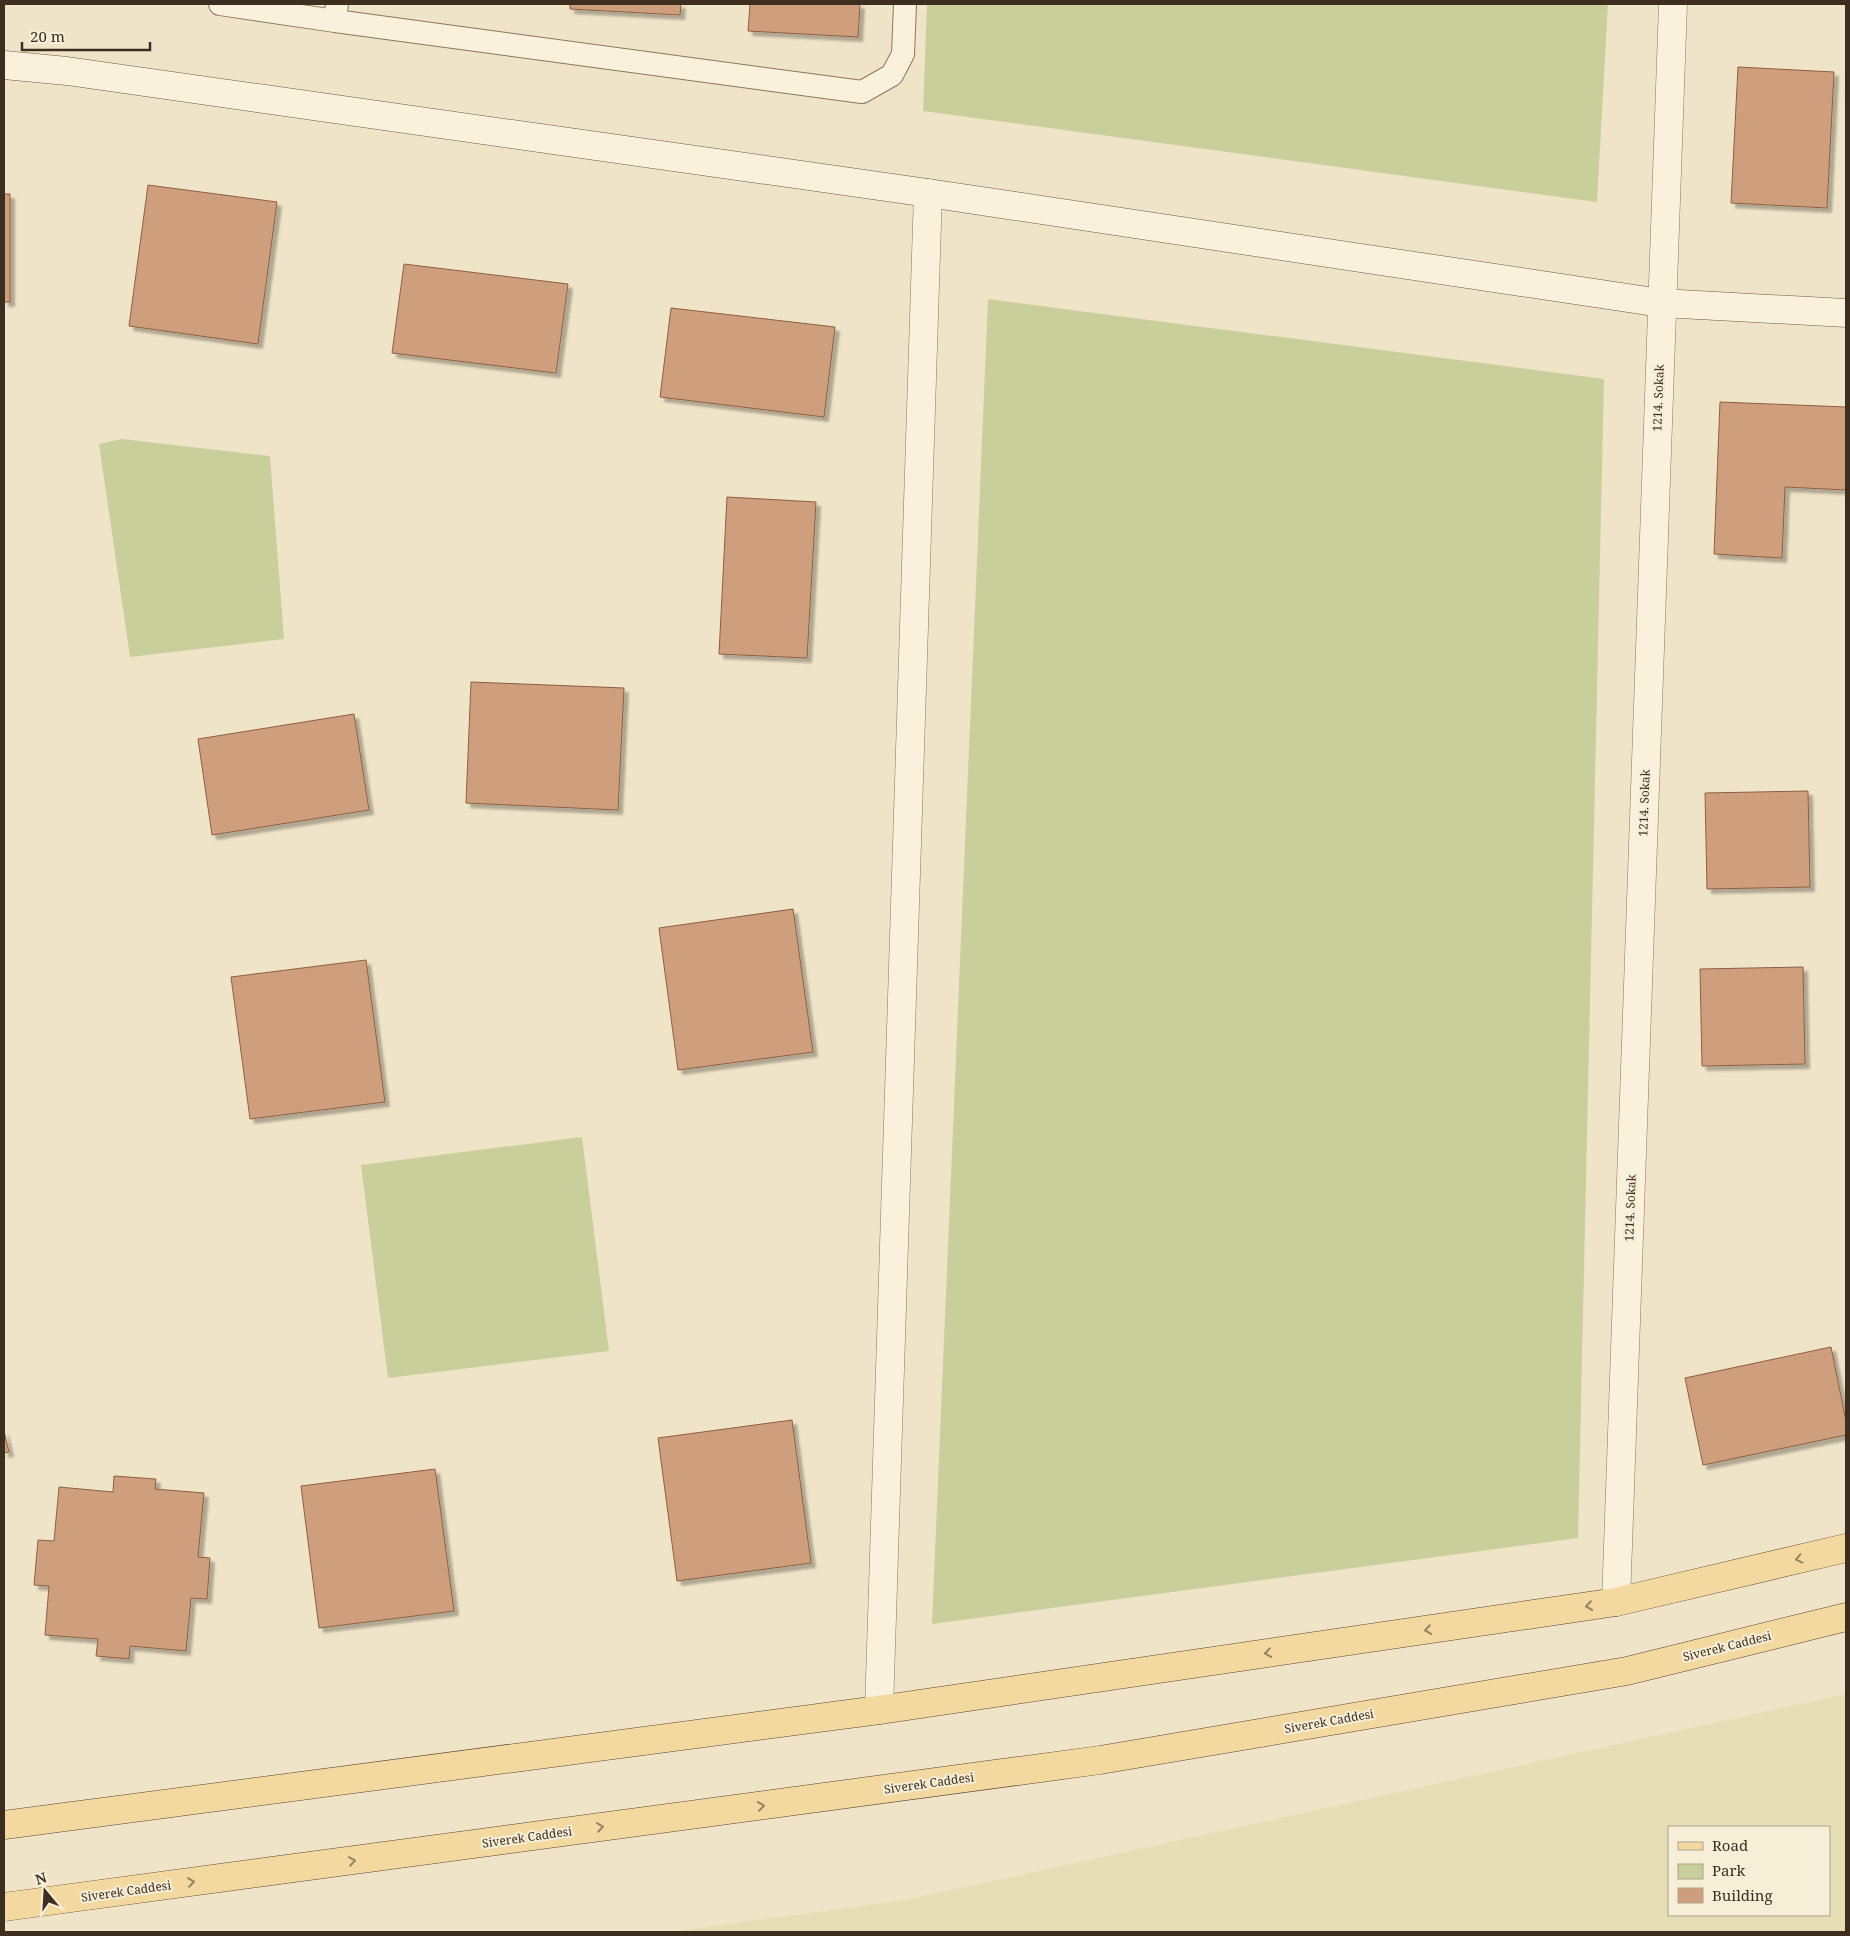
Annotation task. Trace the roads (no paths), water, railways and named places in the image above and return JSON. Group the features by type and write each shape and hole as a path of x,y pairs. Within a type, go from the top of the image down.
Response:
{"main road":[{"path":"4,1826 879,1710 1616,1602 1846,1548"},
{"name":"Siverek Caddesi","path":"4,1908 1100,1760 1626,1671 1846,1617"}],"street":[{"name":"1214. Sokak","path":"1616,1602 1673,4"},
{"path":"4,66 67,71 928,193 1661,303 1846,313"},
{"path":"879,1710 928,193"}],"lane":[{"path":"220,4 336,12 862,92 892,75 903,54 905,4"}]}
